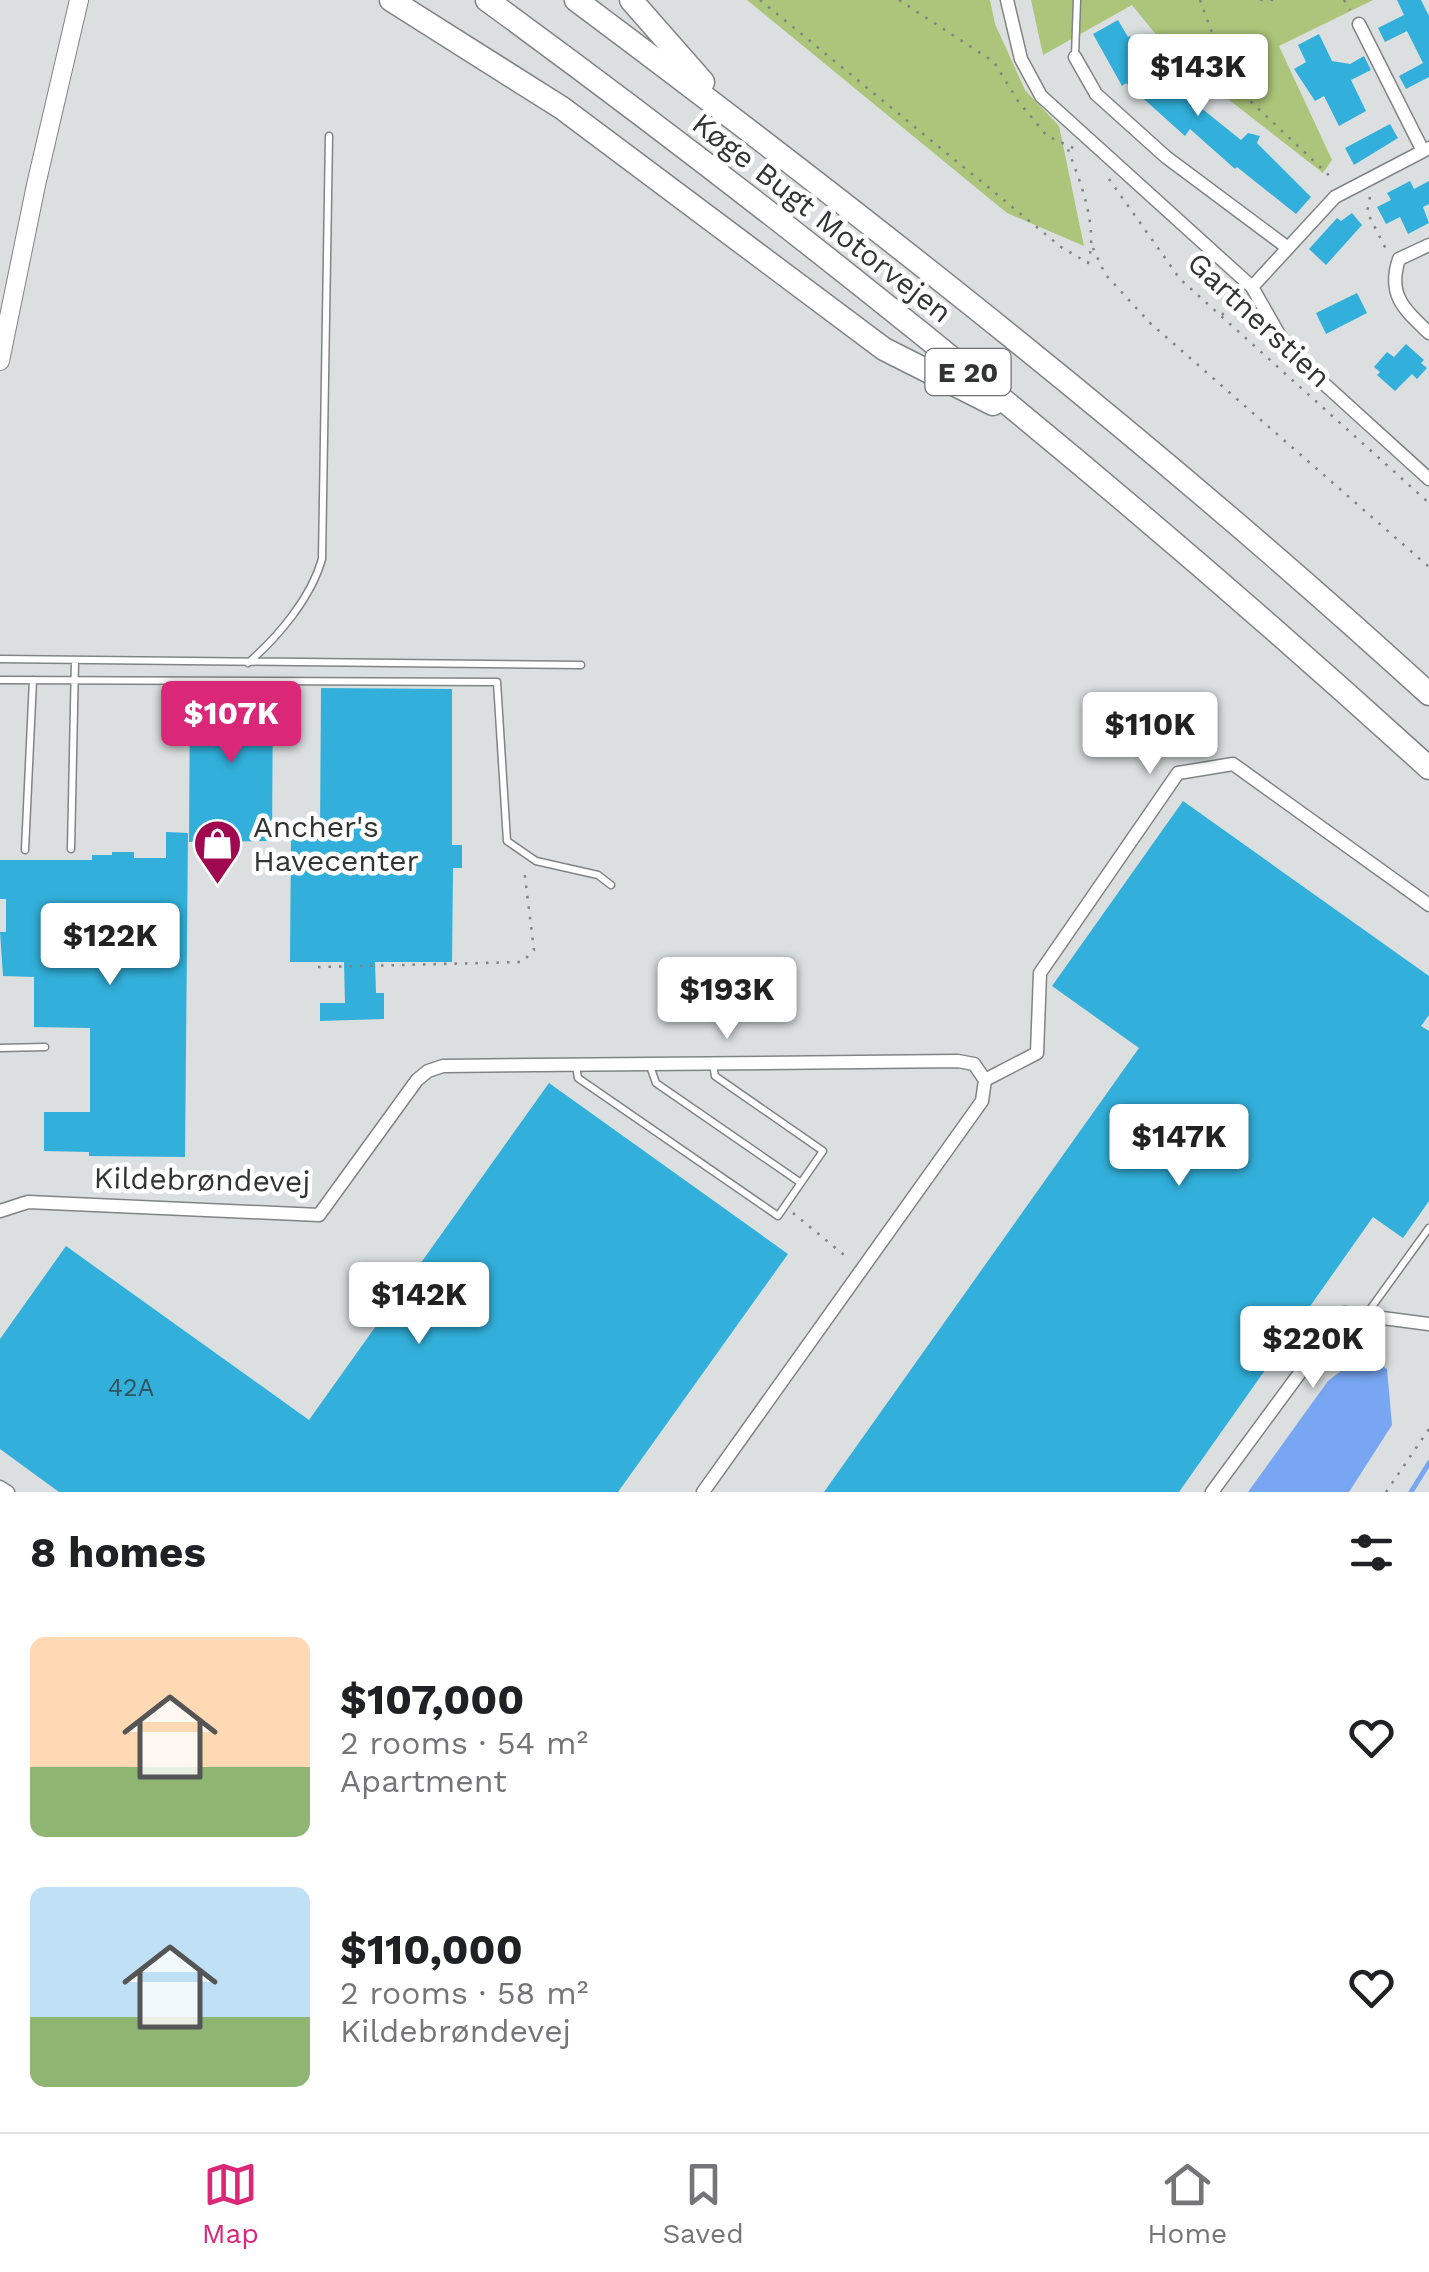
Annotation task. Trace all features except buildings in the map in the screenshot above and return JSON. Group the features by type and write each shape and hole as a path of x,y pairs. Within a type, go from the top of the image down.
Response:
{"highway":[{"path":"391,0 562,108 884,349 1032,424"},
{"name":"Køge Bugt Motorvejen","path":"487,0 689,151 1032,424 1227,588 1429,768"},
{"name":"Køge Bugt Motorvejen","path":"576,0 734,118 1070,386 1429,694"},
{"path":"631,0 734,118"}],"street":[{"path":"0,361 36,184 80,0"},
{"path":"1007,0 1021,59 1040,96 1251,286 1289,352 1429,479"},
{"path":"1251,286 1345,190 1426,149 1359,24"},
{"path":"1075,57 1096,94 1166,157 1288,248"},
{"path":"1429,245 1399,258 1393,277 1404,309 1429,333"},
{"path":"702,1492 982,1100 985,1080 1037,1054 1040,973 1178,773 1233,764 1429,905"},
{"name":"Kildebrøndevej","path":"0,1212 28,1202 319,1215 417,1080 442,1066 958,1061 974,1064 985,1080"},
{"path":"1212,1492 1344,1312 1429,1324"},
{"path":"0,1487 8,1492"}],"lane":[{"path":"1075,57 1077,0"},
{"path":"248,664 313,585 322,559 329,136"},
{"path":"0,659 580,665"},
{"path":"71,849 76,661"},
{"path":"0,680 496,682 507,841 536,861 598,876 611,885"},
{"path":"25,850 33,680"},
{"path":"0,1048 45,1046"},
{"path":"576,1064 578,1078 778,1216 823,1151 714,1076 713,1064"},
{"path":"650,1064 656,1083 801,1183"},
{"path":"1366,1315 1429,1228"}],"path":[{"path":"760,0 1061,247 1088,263 1092,246"},
{"path":"900,0 994,62 1018,101 1047,136 1088,156"},
{"path":"1200,0 1230,82 1345,190"},
{"path":"1260,0 1281,0"},
{"path":"1065,142 1082,186 1092,246 1105,274 1150,323 1429,567"},
{"path":"1373,176 1368,212 1388,252 1399,258"},
{"name":"Gartnerstien","path":"1110,180 1180,279 1429,503"},
{"path":"1221,316 1251,286"},
{"path":"318,967 522,962 534,950 522,852"},
{"path":"784,1207 862,1269"},
{"path":"1386,1492 1429,1429"}],"green space":[{"path":"747,0 990,0 995,24 1025,90 1059,126 1084,246 1007,213"},
{"path":"1031,0 1373,0 1279,46 1332,160 1323,173 1175,58 1132,5 1043,55"}],"water":[{"path":"1354,1361 1374,1361 1387,1369 1392,1425 1349,1492 1248,1492 1328,1381"}],"waterway":[{"path":"1411,1492 1429,1463"}],"place":[{"name":"Ancher's Havecenter","path":"218,886"}]}
